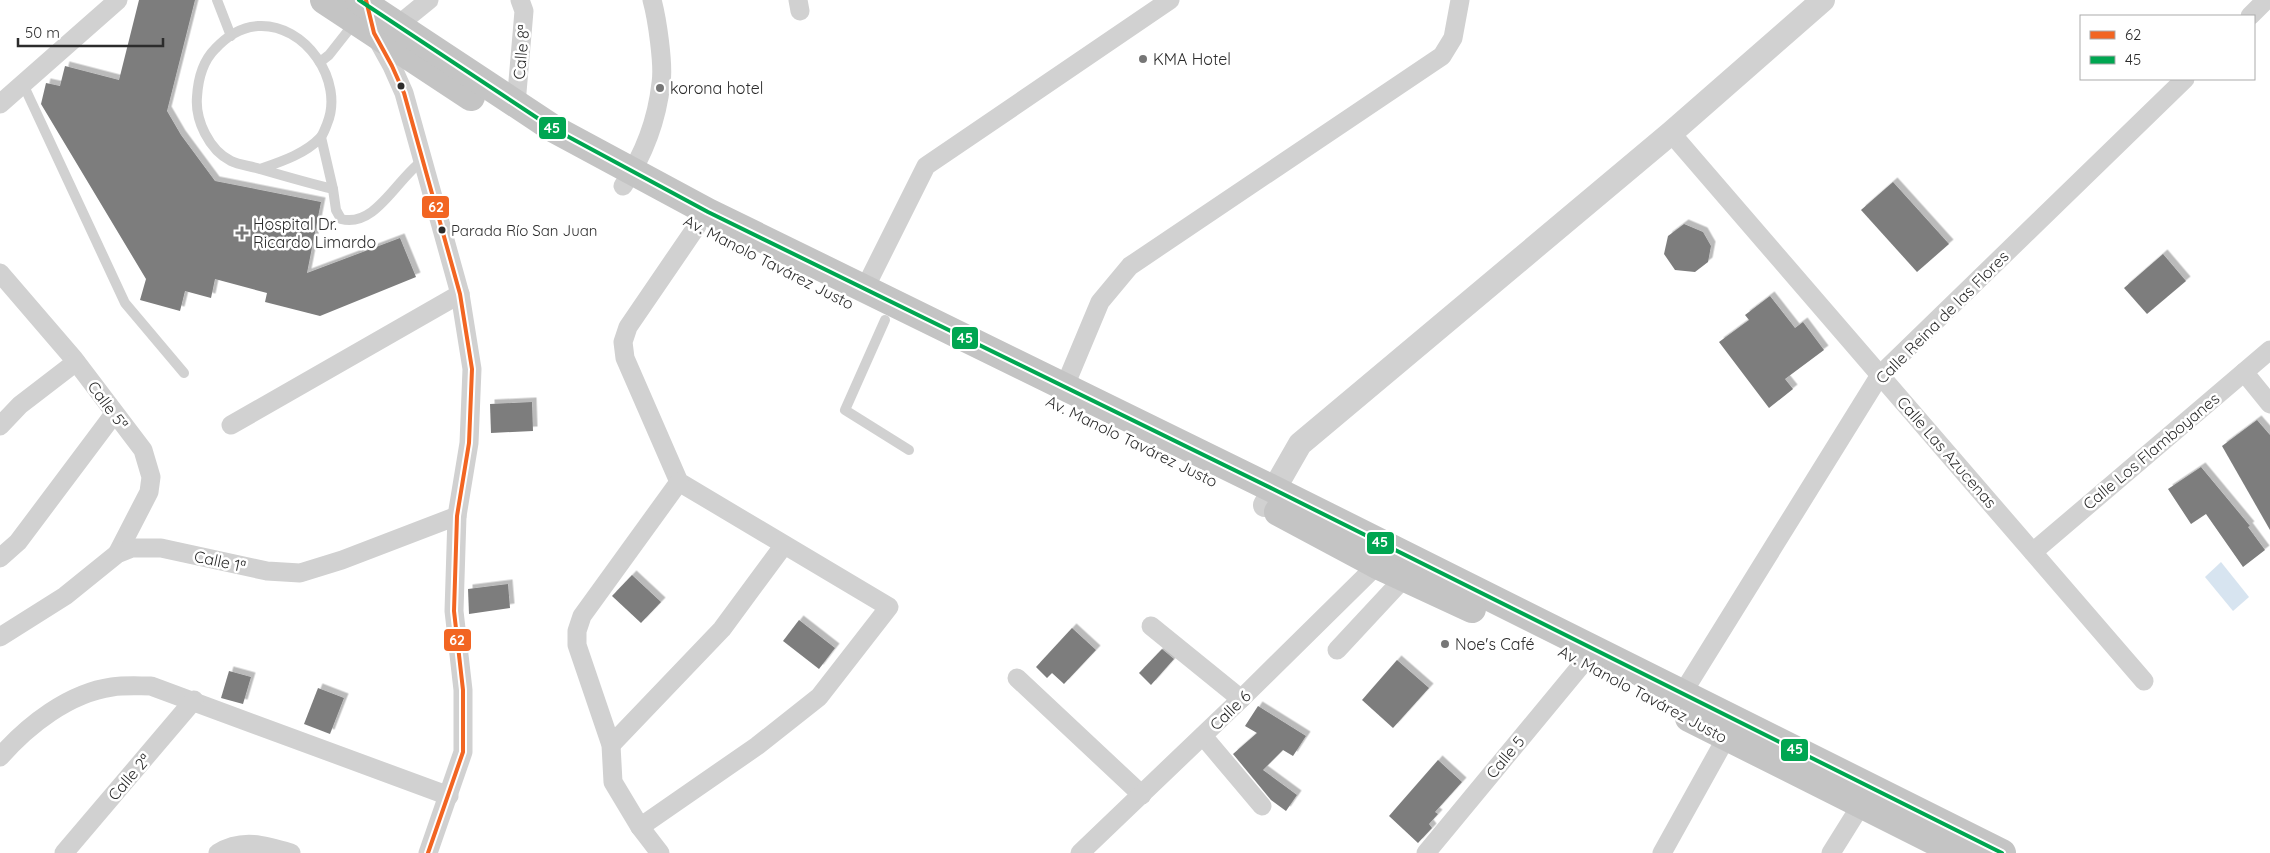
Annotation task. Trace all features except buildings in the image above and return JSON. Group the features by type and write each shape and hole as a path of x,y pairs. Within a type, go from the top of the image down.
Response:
{"main road":[{"name":"Av. Manolo Tavárez Justo","path":"324,0 372,18 516,104 697,226 885,320 1269,497 1682,694 2002,853"},
{"name":"Av. Manolo Tavárez Justo","path":"372,18 543,144 708,212 1064,388 1269,497 1377,565 1584,662 1726,738 1958,853"}],"street":[{"path":"0,104 118,0"},
{"path":"428,853 463,752 462,690 454,611 458,516 469,443 472,369 460,294 398,78 372,18 429,0"},
{"name":"Calle 8ª","path":"516,104 524,11 520,0"},
{"path":"628,179 646,146 662,82 656,15 652,0"},
{"path":"864,290 926,166 1170,0"},
{"path":"1064,388 1100,302 1130,266 1442,56 1453,38 1460,0"},
{"path":"1269,497 1300,444 1671,134 1823,0"},
{"path":"2251,15 2266,0"},
{"name":"Calle Reina de las Flores","path":"1682,694 1880,376 2184,80"},
{"name":"Calle Las Azucenas","path":"1671,134 2144,681"},
{"path":"640,827 758,746 819,697 889,607 679,482 625,358 623,342 628,327 697,226"},
{"name":"Calle 5ª","path":"0,273 76,362 143,450 151,477 149,492 117,554"},
{"path":"231,425 460,294"},
{"name":"Calle Los Flamboyanes","path":"2033,552 2270,350"},
{"path":"0,426 20,405 76,362"},
{"path":"2244,372 2270,404"},
{"path":"0,558 18,542 114,414"},
{"path":"660,853 640,827 613,782 611,745 577,645 577,631 582,616 679,482"},
{"name":"Calle 1ª","path":"0,637 66,596 117,554 132,548 161,548 267,571 300,573 342,560 458,516"},
{"path":"611,745 722,629 784,545"},
{"name":"Calle 6","path":"1080,853 1203,736 1377,565"},
{"path":"1337,650 1404,578"},
{"path":"1150,626 1241,699"},
{"name":"Calle 5","path":"1426,853 1584,662"},
{"path":"1017,678 1142,795"},
{"path":"0,757 51,711 81,696 112,687 151,686 194,700 449,796"},
{"name":"Calle 2ª","path":"64,853 194,700"},
{"path":"1203,736 1262,806"},
{"path":"1662,853 1726,738"},
{"path":"1831,853 1861,805"},
{"path":"218,853 229,846 249,843 291,853"}],"lane":[{"path":"217,0 231,36"},
{"path":"320,62 372,18"},
{"path":"260,169 296,155 321,137 329,118 332,102 327,73 320,62 297,38 272,27 257,26 240,30 231,36 215,49 205,61 197,90 197,118 216,150 231,161 281,176 333,189"},
{"path":"24,84 126,303 184,373"},
{"path":"321,137 336,210 341,219 349,221 362,218 381,206 409,171 422,161"},
{"path":"885,320 845,410 909,450"}],"shaded area":[{"path":"2221,562 2249,597 2233,611 2205,577"}],"transit line":[{"name":"45","path":"359,0 554,129 708,212 1273,489 2002,853"},
{"name":"62","path":"366,0 374,33 404,93 460,294 472,369 469,443 457,516 454,611 463,690 463,752 428,853"}],"place":[{"name":"KMA Hotel","path":"1143,59"},
{"name":"korona hotel","path":"660,88"},
{"name":"Parada Río San Juan","path":"442,230"},
{"name":"Hospital Dr. Ricardo Limardo","path":"242,233"},
{"name":"Noe's Café","path":"1445,644"}]}
